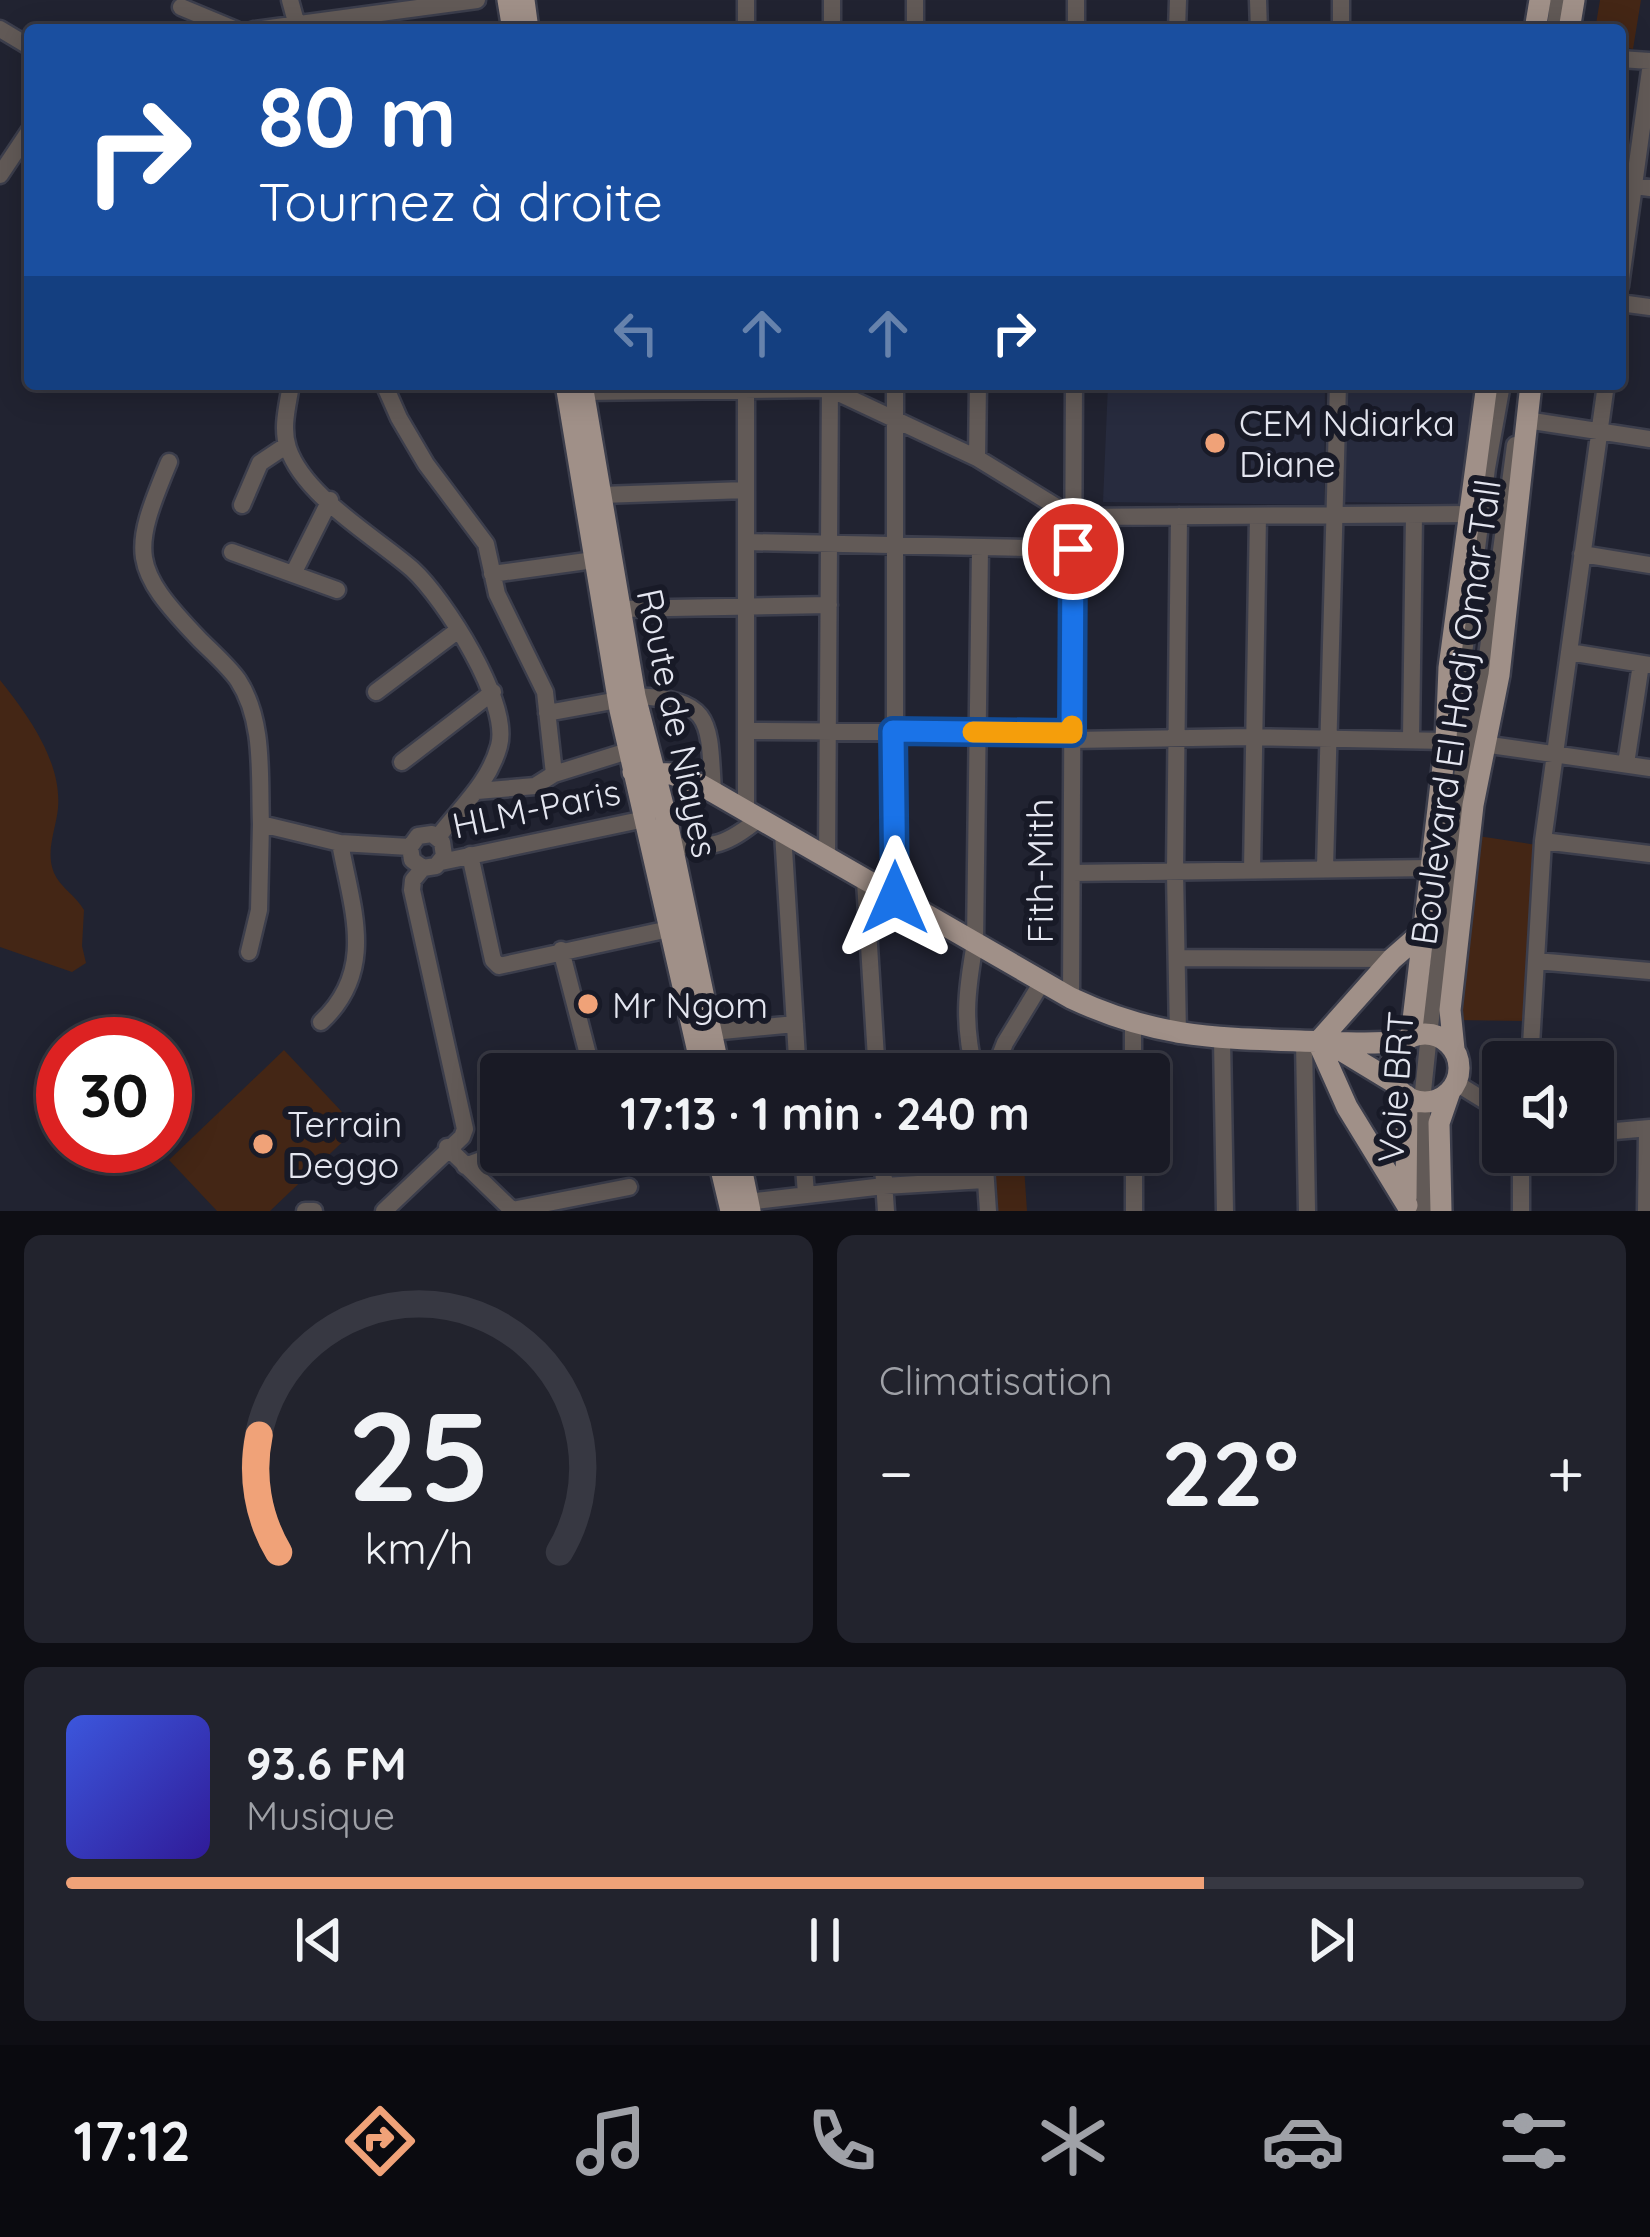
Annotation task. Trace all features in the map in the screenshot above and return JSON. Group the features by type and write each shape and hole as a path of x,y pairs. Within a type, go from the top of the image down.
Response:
{"main road":[{"name":"Route de Niayes","path":"577,390 594,560 698,1053"},
{"name":"Route de Niayes","path":"578,390 602,495 638,765 672,846 716,1053"},
{"name":"Boulevard El Hadj Omar Tall","path":"1441,1211 1439,1123 1459,1066 1450,1010 1465,746 1449,668 1486,390"},
{"name":"Boulevard El Hadj Omar Tall","path":"1412,1209 1408,1094 1392,1060 1415,1037 1431,868 1465,746 1499,675 1528,390"},
{"path":"638,765 713,792 1071,998 1133,1023 1222,1040 1366,1046 1415,1037 1446,1040 1454,1049"},
{"path":"1317,1042 1392,958 1424,931"},
{"path":"1317,1042 1408,1094 1437,1100 1453,1087"},
{"path":"1317,1042 1347,1107 1412,1209"},
{"path":"724,1173 737,1209"},
{"path":"737,1209 738,1173"}],"street":[{"path":"310,24 382,8 477,0"},
{"path":"182,4 224,24"},
{"path":"1626,246 1650,65"},
{"path":"0,175 24,139"},
{"path":"290,390 284,429 301,474 414,572 458,631 493,692 501,738 477,791 438,837"},
{"path":"387,390 425,464 482,536 497,594 544,692 554,774"},
{"path":"672,846 715,847 730,842 753,813 746,730 746,390"},
{"path":"827,860 830,390"},
{"path":"838,390 977,458 1073,517 1472,514"},
{"path":"895,390 895,898"},
{"path":"977,458 978,390"},
{"name":"Fith-Mith","path":"1071,998 1074,390"},
{"path":"1325,868 1338,390"},
{"name":"Voie BRT","path":"1465,746 1461,677 1501,390"},
{"name":"Voie BRT","path":"1408,1094 1465,746 1484,686 1527,390"},
{"path":"1531,1041 1543,841 1605,390"},
{"path":"1526,420 1650,440"},
{"path":"242,505 260,464 287,445"},
{"path":"169,462 146,518 143,566 160,596 238,680 256,723 259,910 249,952"},
{"path":"602,495 746,490"},
{"path":"294,572 330,500"},
{"path":"1411,738 1414,515"},
{"path":"1178,1035 1174,872 1179,516"},
{"path":"1252,871 1258,516"},
{"path":"746,542 1073,549"},
{"path":"970,1053 965,1002 975,943 980,547"},
{"path":"232,552 337,590"},
{"path":"1582,554 1650,565"},
{"path":"492,574 594,560"},
{"path":"618,609 829,605"},
{"path":"376,692 458,631"},
{"path":"1569,652 1646,665 1626,764"},
{"path":"402,762 493,692"},
{"path":"547,713 626,698 678,698 696,709 707,729 713,792"},
{"path":"746,730 1411,738 1650,768"},
{"path":"477,791 535,785 554,774 638,765"},
{"name":"HLM-Paris","path":"441,862 645,819"},
{"path":"261,824 340,843 410,847 425,833 438,837 445,849 441,862 423,868 413,880 412,890 465,1129 384,1211"},
{"path":"783,833 797,1053"},
{"path":"1543,841 1650,854"},
{"path":"321,1022 341,1003 354,971 358,942 340,843"},
{"path":"410,847 412,860 423,868"},
{"path":"470,855 496,964 669,929"},
{"path":"1072,873 1431,868"},
{"path":"865,881 876,1053"},
{"path":"561,950 588,1053"},
{"path":"1177,958 1392,958"},
{"path":"1536,961 1650,971"},
{"path":"1002,1053 1042,982"},
{"path":"1133,1023 1133,1053"},
{"path":"712,1032 795,1024"},
{"path":"1222,1040 1225,1211"},
{"path":"1307,1211 1317,1042"},
{"path":"1453,1087 1482,1102"},
{"path":"1614,1131 1648,1129 1646,1211"},
{"path":"447,1147 512,1210 629,1186"},
{"path":"466,1166 480,1161"},
{"path":"804,1173 806,1195"},
{"path":"883,1173 886,1211"},
{"path":"985,1173 988,1211"},
{"path":"1134,1173 1135,1211"},
{"path":"1521,1173 1521,1211"},
{"path":"737,1209 806,1195 985,1180"},
{"path":"304,1211 314,1211"}],"shaded area":[{"path":"1600,0 1641,0 1633,49 1626,47 1626,24 1596,24"},
{"name":"CEM Ndiarka Diane","path":"1108,390 1325,390 1324,505 1103,502"},
{"path":"1345,390 1474,390 1463,504 1340,502"},
{"path":"0,680 31,723 54,773 58,808 52,865 84,910 86,963 72,972 0,947"},
{"path":"1478,836 1537,845 1528,1021 1453,1020"},
{"name":"Terrain Deggo","path":"284,1050 357,1128 270,1211 217,1211 181,1173 192,1173 192,1138"},
{"path":"983,1173 1024,1173 1027,1211 986,1211"}],"slow traffic":[{"path":"973,732 1072,733 1072,726"}],"place":[{"name":"CEM Ndiarka Diane","path":"1215,443"},
{"name":"Mr Ngom","path":"588,1004"},
{"name":"Terrain Deggo","path":"263,1144"}],"route":[{"path":"895,898 893,731 1072,733 1073,549"}]}
